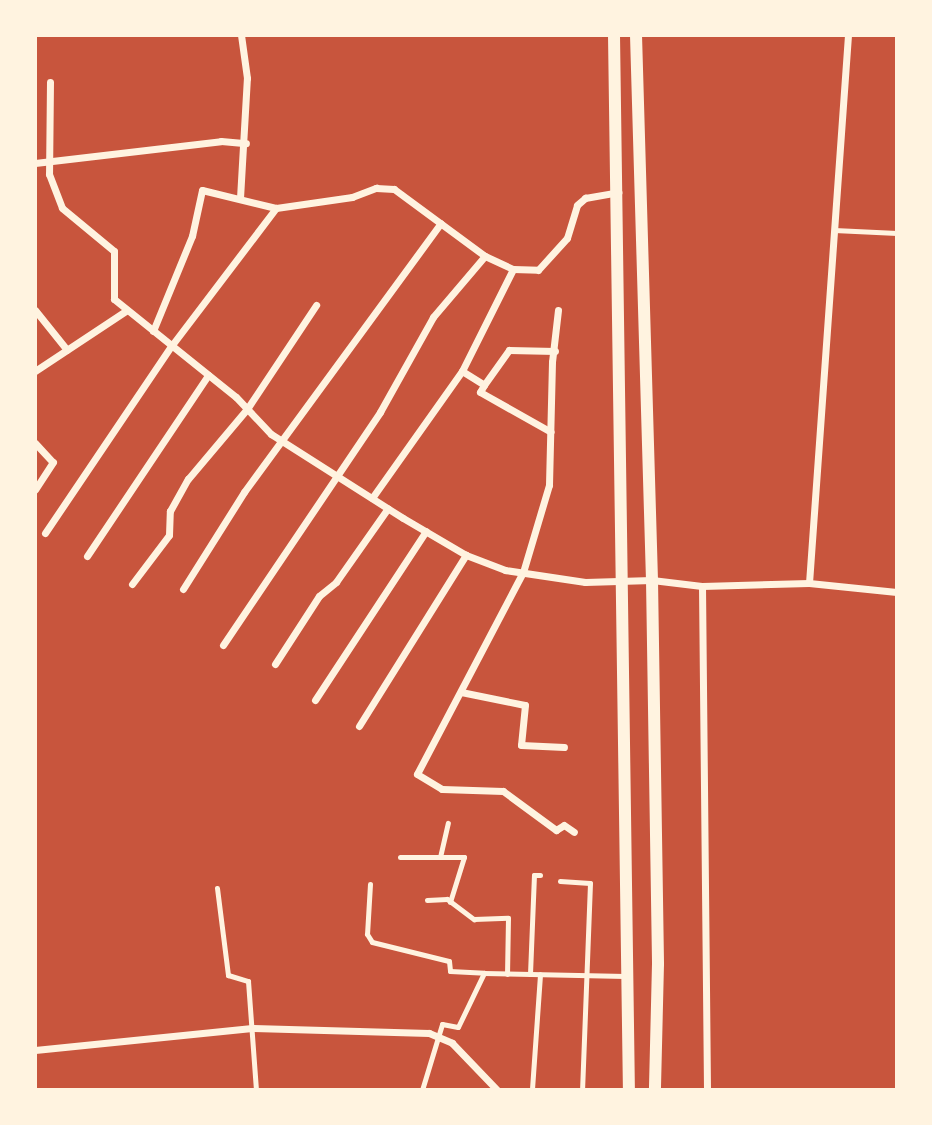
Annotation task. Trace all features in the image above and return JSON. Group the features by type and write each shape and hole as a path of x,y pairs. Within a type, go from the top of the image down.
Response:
{"street":[{"path":"240,35 247,78 246,143 240,198"},
{"path":"614,35 625,581 629,1090"},
{"path":"636,35 652,580 658,964 655,1090"},
{"path":"809,583 848,35"},
{"path":"50,82 48,159 62,208 114,251 114,299 208,374 281,440 426,531 466,555 523,572 585,582 652,580 702,586 809,583 897,592"},
{"path":"35,163 48,159 221,141 246,143"},
{"path":"153,331 192,236 202,190 276,208 352,197 376,188 394,189 485,256 513,269 538,270 567,239 577,205 585,198 618,192"},
{"path":"45,533 172,345 276,208"},
{"path":"183,589 281,440 441,223"},
{"path":"223,645 380,412 433,317 485,256"},
{"path":"373,498 462,371 513,269"},
{"path":"132,584 169,535 170,511 188,479 247,409 316,305"},
{"path":"35,310 67,350"},
{"path":"35,372 127,310"},
{"path":"558,310 549,485 523,572 418,774 442,789 503,791 556,830 564,825 574,832"},
{"path":"551,432 480,392 509,350 555,351"},
{"path":"462,371 484,385"},
{"path":"87,555 208,374"},
{"path":"35,443 53,462 35,490"},
{"path":"275,664 319,596 336,582 388,508"},
{"path":"315,700 426,531"},
{"path":"359,726 466,555"},
{"path":"702,586 707,1090"},
{"path":"461,692 525,705 521,745 564,747"},
{"path":"35,1050 252,1028 429,1033 452,1043 498,1090"}],"lane":[{"path":"834,230 897,233"},
{"path":"440,857 448,823"},
{"path":"400,857 464,857 450,902"},
{"path":"530,974 534,875 540,875"},
{"path":"560,881 590,883 582,1089"},
{"path":"370,884 367,934 373,942 449,961 450,971 628,977"},
{"path":"217,888 228,975 248,981 256,1090"},
{"path":"427,900 450,902 474,919 508,918 507,974"},
{"path":"422,1090 442,1024 458,1027 484,973"},
{"path":"532,1089 540,974"}]}
